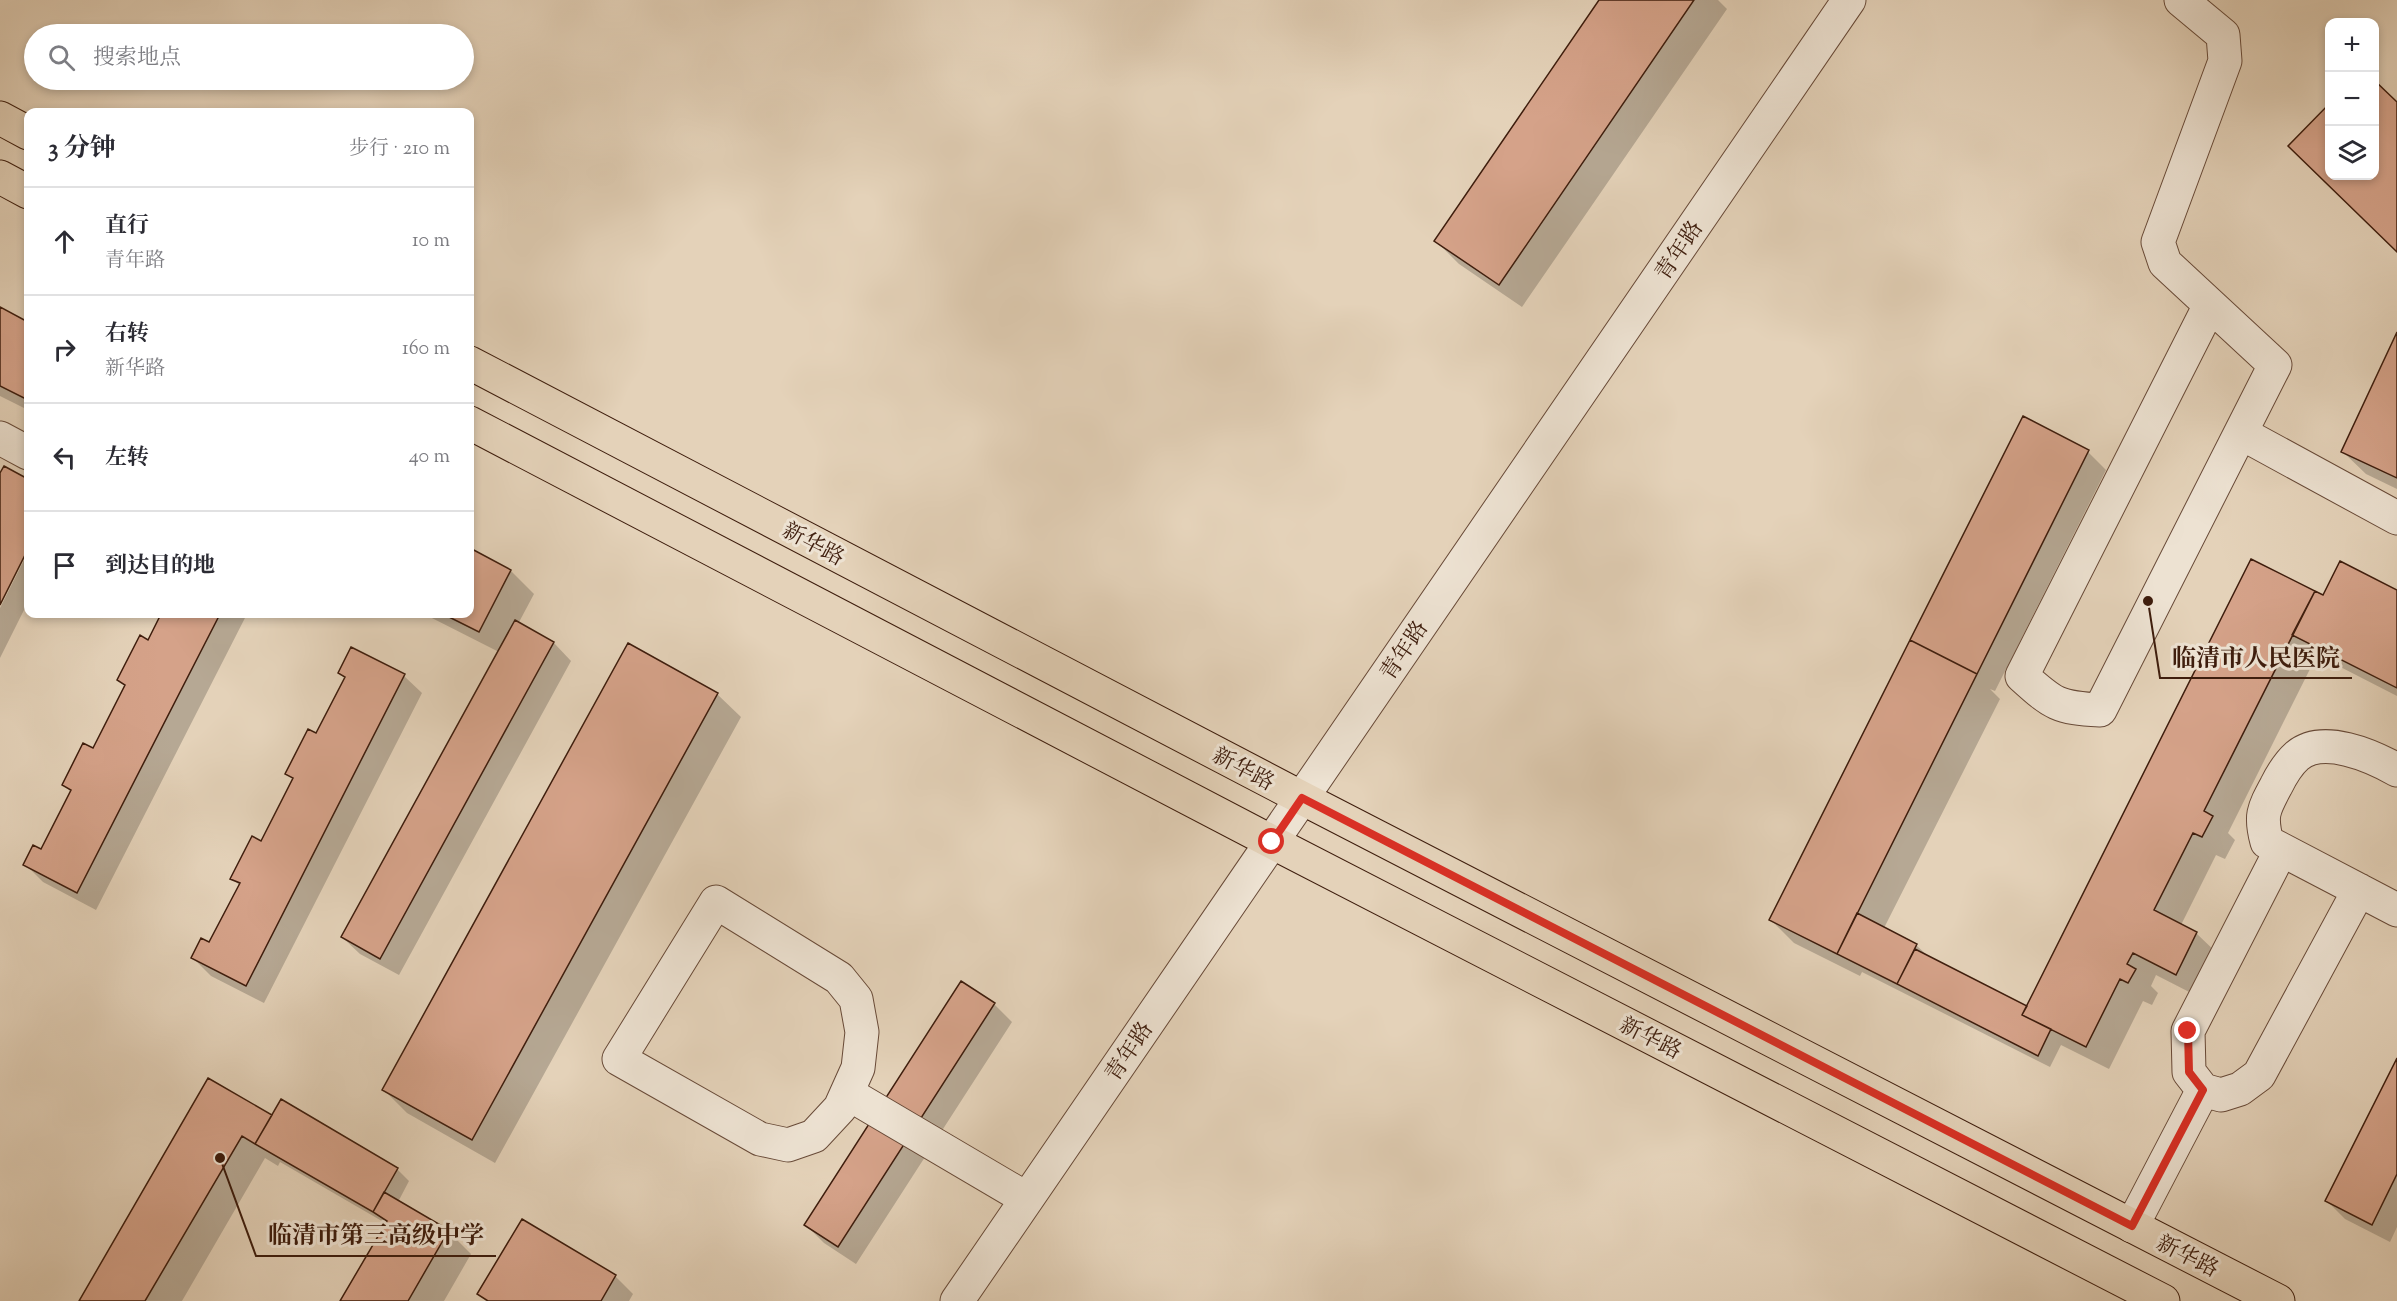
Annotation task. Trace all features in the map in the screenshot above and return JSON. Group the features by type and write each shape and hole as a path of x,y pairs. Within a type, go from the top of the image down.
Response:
{"main road":[{"path":"0,118 24,131"},
{"path":"0,177 24,190"},
{"name":"新华路","path":"474,365 1302,798 2277,1301"},
{"name":"新华路","path":"474,425 1272,842 2163,1301"}],"street":[{"name":"青年路","path":"957,1301 1849,0"},
{"path":"2181,0 2223,35 2225,61 2158,242 2165,263 2275,365 2100,710 2071,708 2049,700 2022,676 2210,305"},
{"path":"2241,433 2397,518"},
{"path":"0,438 24,451"},
{"path":"2397,770 2374,758 2349,750 2322,747 2298,755 2279,779 2266,803 2261,822 2267,842 2397,910"},
{"path":"2281,850 2188,1031 2189,1072 2203,1090 2221,1095 2240,1089 2259,1075 2359,891"},
{"path":"716,902 839,978 856,999 862,1032 858,1068 847,1093 840,1108 814,1136 788,1145 760,1139 619,1059 716,902"},
{"path":"2132,1226 2203,1090"},
{"path":"847,1093 1027,1199"}],"building":[{"path":"1599,0 1694,0 1499,285 1434,241"},
{"path":"2379,85 2397,102 2397,252 2288,146 2325,108 2325,180 2379,180"},
{"path":"0,307 24,320 24,398 0,386"},
{"path":"2397,332 2397,478 2341,452"},
{"path":"2023,416 2089,450 1977,674 1910,640"},
{"path":"4,466 24,477 24,557 0,605 0,473"},
{"path":"474,550 511,570 479,632 451,618 474,618"},
{"path":"2251,559 2315,591 2204,811 2213,816 2202,837 2193,833 2154,910 2197,932 2176,975 2133,953 2127,964 2136,969 2128,983 2120,979 2086,1047 2022,1015"},
{"path":"2340,561 2397,590 2397,688 2292,635 2315,591 2323,595"},
{"path":"159,618 218,618 77,893 23,865 33,845 41,849 71,790 62,785 83,743 93,748 125,685 117,680 140,635 148,640"},
{"path":"515,620 554,642 380,959 341,937"},
{"path":"1910,640 1977,674 1837,954 1769,920"},
{"path":"628,643 718,693 472,1140 382,1090"},
{"path":"351,647 405,674 246,986 191,958 201,938 209,942 240,883 230,879 252,836 261,841 293,778 285,774 308,729 316,733 345,677 338,673"},
{"path":"1857,913 1917,944 1897,984 1837,954"},
{"path":"1915,949 2027,1006 2022,1015 2051,1029 2038,1056 1897,984"},
{"path":"961,981 995,1003 838,1247 804,1225"},
{"path":"2397,1058 2397,1174 2372,1225 2325,1201"},
{"path":"208,1078 272,1115 255,1144 242,1136 145,1301 79,1301"},
{"path":"281,1099 398,1168 373,1212 255,1144"},
{"path":"384,1192 449,1230 408,1301 340,1301 387,1221 373,1212"},
{"path":"522,1219 616,1275 601,1301 488,1301 477,1294"}],"place":[{"name":"临清市人民医院","path":"2148,601"},
{"name":"临清市第三高级中学","path":"220,1158"}],"route":[{"path":"1272,842 1302,798 2132,1226 2203,1090 2189,1072 2188,1031"}]}
